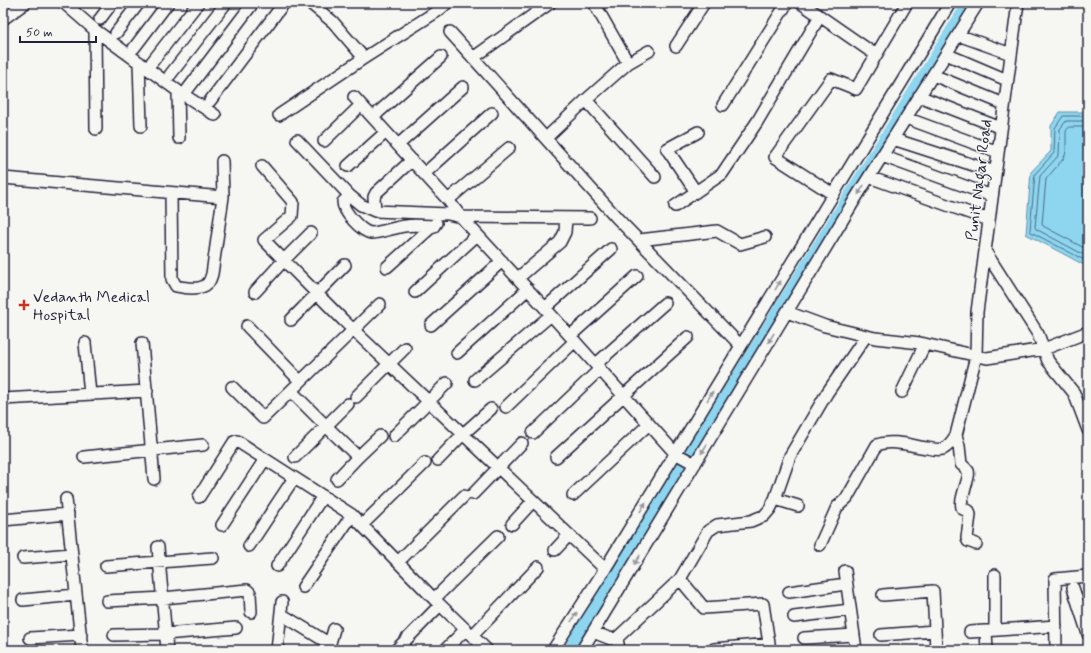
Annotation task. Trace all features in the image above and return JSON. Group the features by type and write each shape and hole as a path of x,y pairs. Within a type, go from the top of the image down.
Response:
{"street":[{"path":"3,19 25,3"},
{"path":"64,3 95,30 139,62 183,90 215,115"},
{"path":"100,18 112,3"},
{"path":"116,33 139,3"},
{"path":"134,48 168,3"},
{"path":"152,62 198,3"},
{"path":"170,75 226,3"},
{"path":"179,138 183,90 253,3"},
{"path":"210,101 284,3"},
{"path":"310,3 333,22 364,58"},
{"path":"279,115 439,10 447,3"},
{"path":"473,58 550,3"},
{"path":"594,3 628,63"},
{"path":"676,46 704,3"},
{"path":"723,105 788,3"},
{"path":"801,3 876,55"},
{"path":"833,194 775,157 831,79 856,89 907,3"},
{"path":"553,650 605,569 950,3"},
{"path":"582,650 869,177 978,3"},
{"name":"Punit Nagar Road","path":"1018,3 985,251 1038,334 1048,361 1074,393 1088,430"},
{"path":"675,206 722,174 757,122 820,16"},
{"path":"95,30 96,129"},
{"path":"450,32 639,240 740,346"},
{"path":"958,35 1011,54"},
{"path":"546,138 628,63 649,51"},
{"path":"946,54 1007,80"},
{"path":"373,118 441,57"},
{"path":"139,62 141,126"},
{"path":"933,75 1004,104"},
{"path":"398,145 463,87"},
{"path":"919,96 1001,128"},
{"path":"586,100 655,178"},
{"path":"324,141 358,101 448,200 477,235 548,311 675,453 695,464"},
{"path":"424,174 492,113"},
{"path":"906,118 998,152"},
{"path":"348,166 386,132"},
{"path":"696,192 666,149 698,132"},
{"path":"893,139 995,172"},
{"path":"297,140 350,196 360,204 375,211 448,214 461,217 590,218"},
{"path":"448,200 508,148"},
{"path":"882,156 992,196"},
{"path":"375,211 374,197 376,193 412,160"},
{"path":"171,193 172,279 176,286 190,289 204,287 209,282 212,274 223,197 222,161"},
{"path":"262,166 293,202 292,216 264,240 353,330 605,569"},
{"path":"869,177 989,220"},
{"path":"3,178 223,197"},
{"path":"350,196 343,202 347,214 367,232 373,233 408,225 434,226"},
{"path":"387,267 448,214"},
{"path":"518,278 560,242 565,232 566,218"},
{"path":"639,240 717,230 740,244 765,237"},
{"path":"254,292 311,233"},
{"path":"415,292 477,235"},
{"path":"475,380 611,249"},
{"path":"820,545 837,507 847,498 877,445 882,442 890,442 942,450 956,435 976,356 977,312 985,251"},
{"path":"431,325 502,262"},
{"path":"292,320 345,265"},
{"path":"506,407 572,338 637,276"},
{"path":"457,353 528,289"},
{"path":"533,433 598,367 665,303"},
{"path":"232,387 263,418 380,304"},
{"path":"787,312 825,326 866,336 925,344 987,358 1044,349 1088,332"},
{"path":"247,326 300,381"},
{"path":"593,632 611,638 617,638 680,579 708,531 717,525 751,521 764,516 770,509 790,456 827,393 866,336"},
{"path":"556,457 688,337"},
{"path":"142,343 154,479"},
{"path":"86,344 90,394"},
{"path":"902,392 925,344"},
{"path":"295,457 404,348"},
{"path":"394,436 447,383"},
{"path":"291,390 358,457"},
{"path":"3,399 147,391"},
{"path":"438,460 462,435 491,409"},
{"path":"574,495 649,424"},
{"path":"956,435 961,464 969,473 962,506 963,509 969,511 970,515 967,538 968,541 976,544"},
{"path":"337,479 380,436"},
{"path":"200,496 234,442 237,441 352,515 437,602 487,650"},
{"path":"398,562 498,468 522,443"},
{"path":"84,457 203,445"},
{"path":"222,525 265,459"},
{"path":"362,525 425,463"},
{"path":"249,546 294,478"},
{"path":"277,566 323,496"},
{"path":"66,499 82,650"},
{"path":"774,499 798,506"},
{"path":"512,524 534,501"},
{"path":"3,520 68,514"},
{"path":"303,588 352,515"},
{"path":"555,550 569,535"},
{"path":"396,650 437,602 498,536"},
{"path":"158,547 167,650"},
{"path":"23,558 72,554"},
{"path":"106,566 213,558"},
{"path":"445,650 468,633 538,567"},
{"path":"845,571 856,650"},
{"path":"987,650 991,631 995,575"},
{"path":"1056,650 1055,579 1088,576"},
{"path":"680,579 704,608 763,604 769,647 714,649"},
{"path":"789,592 846,584"},
{"path":"1073,588 1088,634"},
{"path":"106,601 163,598 248,590 250,593 252,612"},
{"path":"882,595 933,591 936,650"},
{"path":"23,600 76,595"},
{"path":"277,650 282,602"},
{"path":"794,617 850,610"},
{"path":"281,614 329,647 334,629"},
{"path":"970,632 1056,626"},
{"path":"114,636 165,634 236,628"},
{"path":"881,635 935,631"},
{"path":"30,638 81,635"},
{"path":"804,638 854,635"},
{"path":"617,638 619,650"}],"water":[{"path":"1060,112 1088,112 1088,267 1026,234 1031,172 1051,151 1051,126"}],"waterway":[{"path":"568,650 968,3"}],"place":[{"name":"Vedanth Medical Hospital","path":"24,305"}]}
